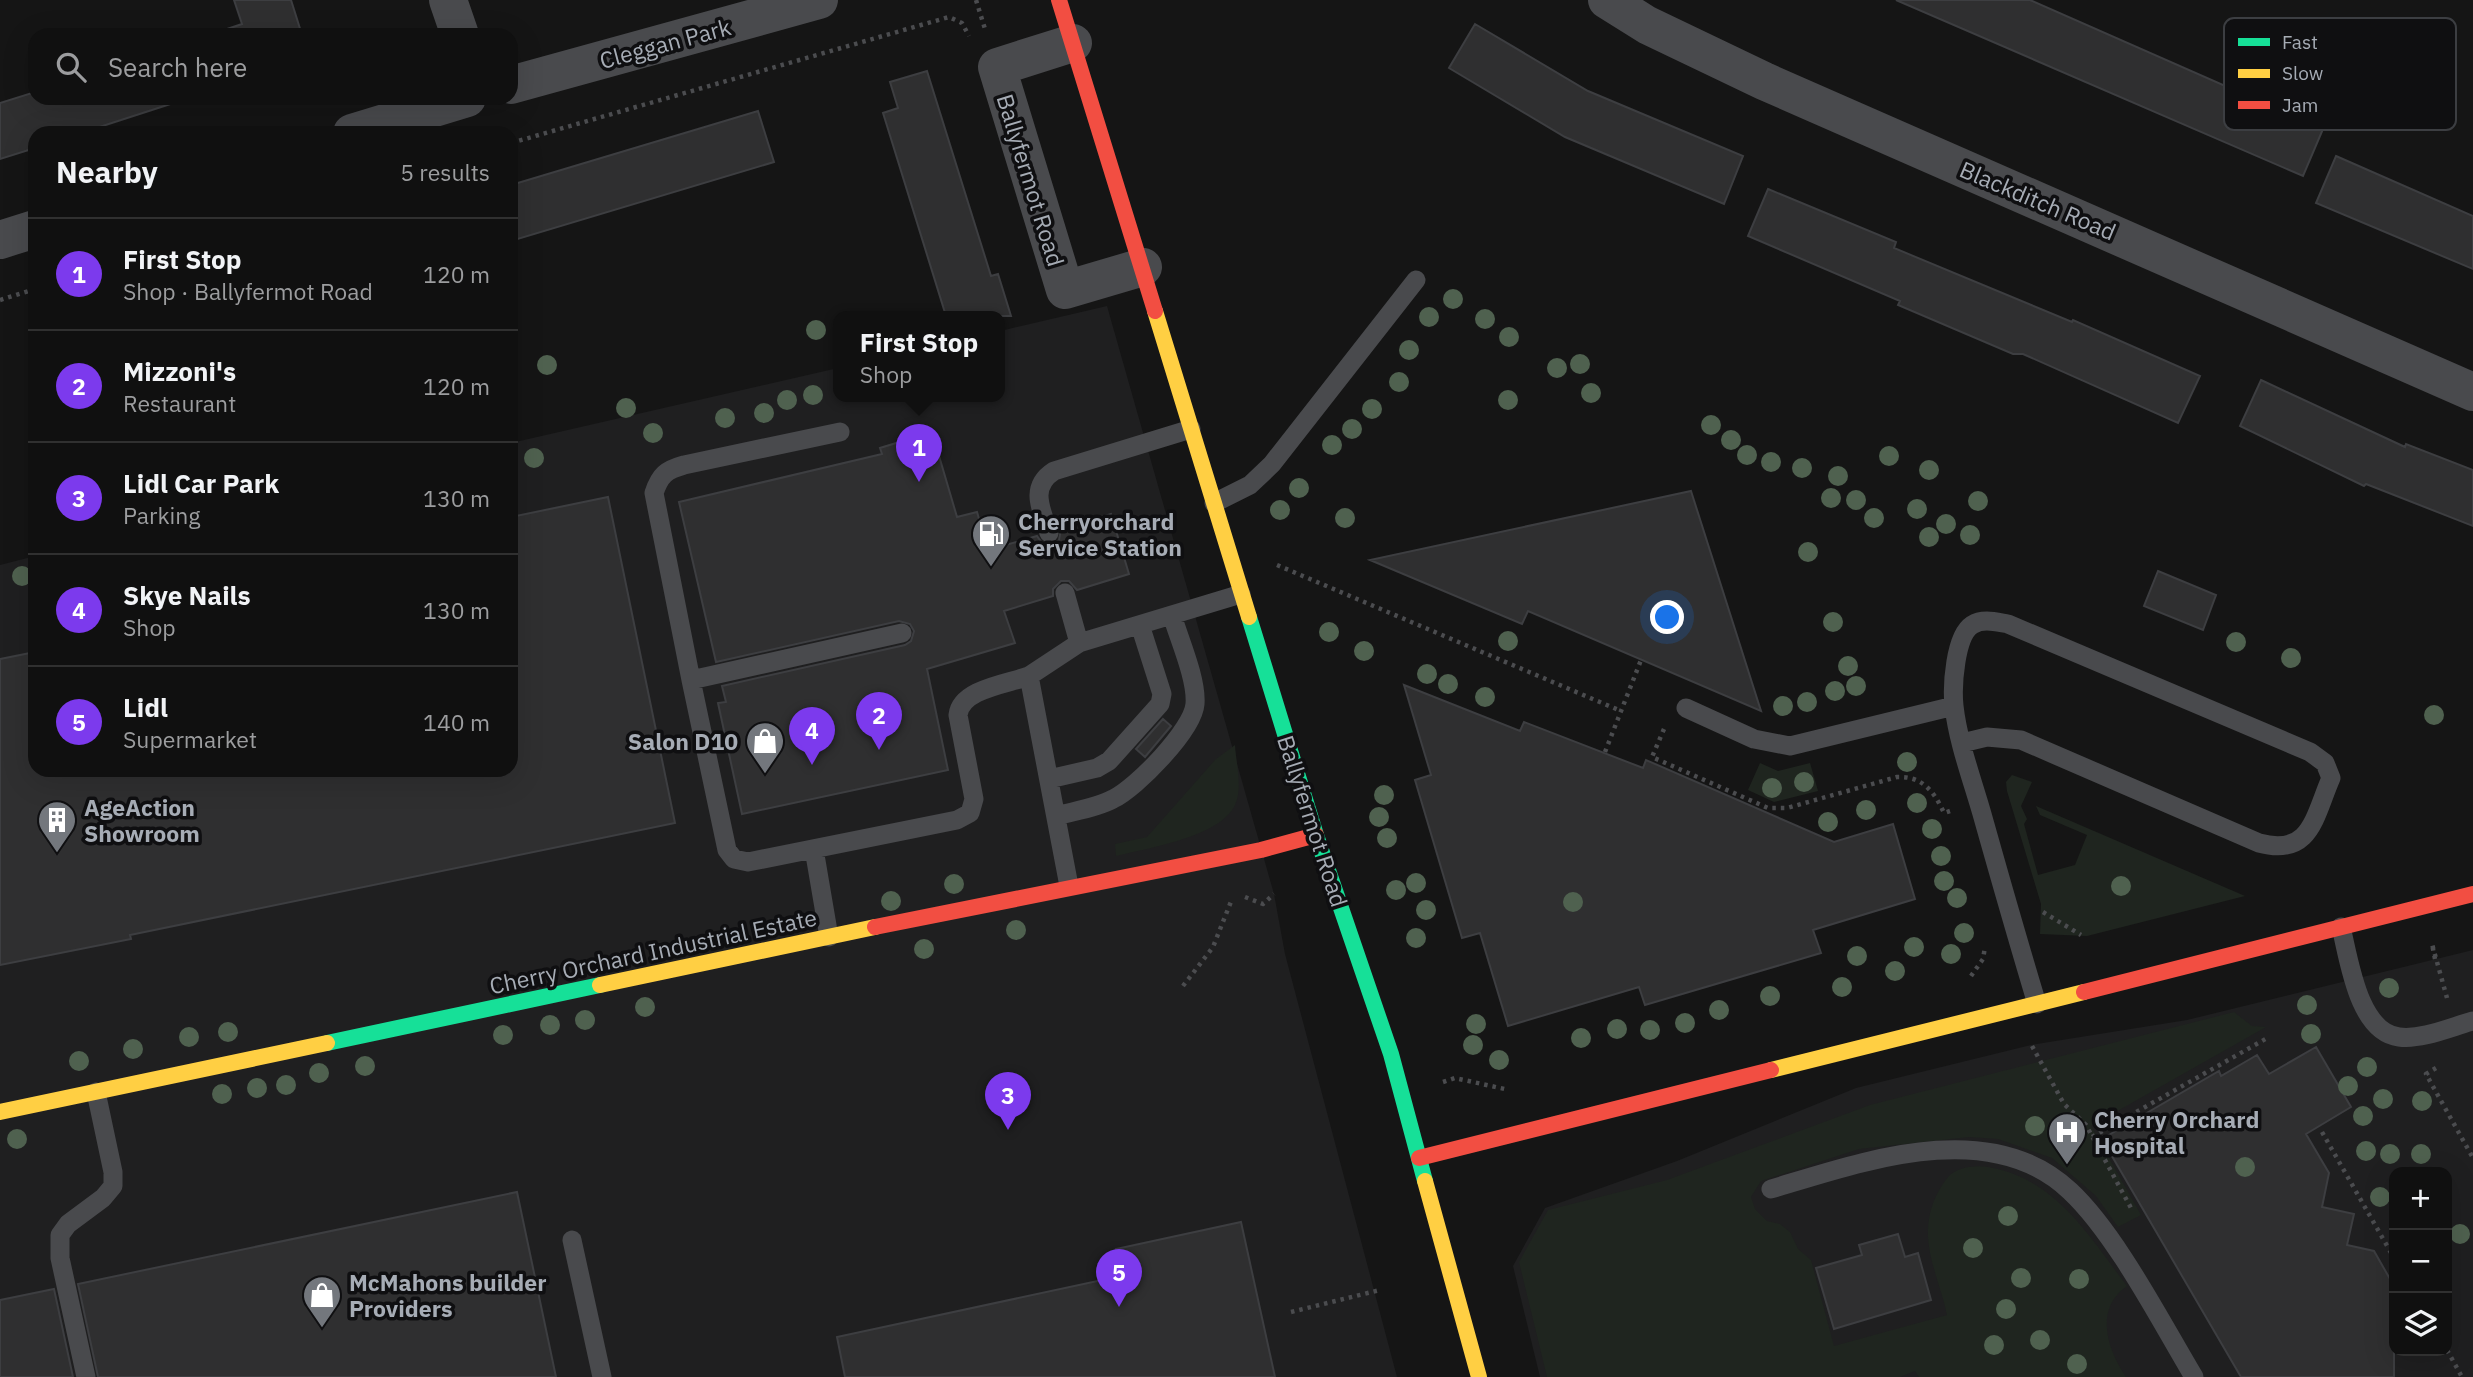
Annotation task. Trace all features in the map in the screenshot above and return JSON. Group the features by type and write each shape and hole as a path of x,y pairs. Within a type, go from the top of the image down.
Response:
{"street":[{"path":"448,0 458,28"},
{"name":"Cleggan Park","path":"518,83 819,0"},
{"name":"Ballyfermot Road","path":"1059,0 1316,835 1402,1093 1479,1377"},
{"name":"Blackditch Road","path":"1607,0 1647,25 1764,81 2182,262 2473,392"},
{"name":"Ballyfermot Road","path":"1073,43 998,66 1065,290 1143,267"},
{"path":"375,126 444,105"},
{"path":"0,240 28,231"},
{"name":"Cherry Orchard Industrial Estate","path":"0,1112 1069,886 1261,850 1316,835"},
{"path":"1419,1158 2473,894"}],"lane":[{"path":"1214,503 1250,485 1272,464 1416,279"},
{"path":"1049,533 1037,496 1042,478 1054,471 1191,429"},
{"path":"840,432 666,470 657,482 654,494 727,850 734,859 748,862 957,820 970,813 974,799 958,716 959,705 967,697 1029,676 1079,643 1241,594"},
{"path":"1065,593 1079,643"},
{"path":"1056,816 1109,801 1128,791 1189,720 1195,704 1192,685 1172,615"},
{"path":"1962,743 1987,737 2021,740 2235,833 2277,848 2293,845 2305,838 2331,778 2325,763 2310,752 2008,624 1984,620 1970,626 1961,642 1954,673 1954,706 1962,743 2037,1004"},
{"path":"1049,779 1109,761 1160,704 1162,694 1140,625"},
{"path":"691,680 902,634"},
{"path":"1029,676 1069,886"},
{"path":"1686,708 1754,739 1790,746 1954,706"},
{"path":"814,849 829,937"},
{"path":"2341,928 2361,1002 2368,1017 2380,1028 2398,1037 2420,1035 2473,1021"},
{"path":"86,1377 60,1258 60,1235 68,1224 103,1198 113,1186 113,1172 96,1092"},
{"path":"1771,1189 1855,1164 1927,1153 1995,1153 2017,1158 2047,1173 2071,1192 2104,1232 2194,1377"},
{"path":"572,1240 602,1377"}],"path":[{"path":"518,141 949,17 962,23 974,45"},
{"path":"0,300 28,291"},
{"path":"1229,552 1285,567 1621,711"},
{"path":"1605,752 1641,660"},
{"path":"1952,810 1956,823"},
{"path":"1184,986 1213,947 1232,899 1238,894 1263,904 1274,894"},
{"path":"1961,983 1980,967 1985,939"},
{"path":"2037,1004 2031,1045 2064,1104 2086,1125 2133,1213 2104,1232"},
{"path":"2092,1137 2269,1037"},
{"path":"2446,1065 2426,1074 2473,1158"},
{"path":"1402,1093 1455,1078 1516,1091"},
{"path":"2322,1132 2389,1249"},
{"path":"1291,1312 1380,1290"},
{"path":"2450,1356 2462,1377"}],"shaded area":[{"path":"1107,306 1274,894 1285,954 1397,1377 0,1377 0,565 28,558 28,777 518,777 518,441 833,369 833,402 1005,402 1005,330"},
{"path":"1235,745 1239,791 1235,805 1227,816 1215,825 1182,840 1116,856 1115,844 1147,837 1215,760"},
{"path":"1760,763 1778,771 1810,763 1818,791 1774,802 1748,790"},
{"path":"2012,775 2032,782 2021,806 2027,819 2024,824 2038,875 2075,865 2087,835 2040,815 2036,806 2245,896 2087,936 2040,934 2041,904 2007,791 2006,782"},
{"name":"Cherry Orchard Hospital","path":"2473,950 2473,1377 1540,1377 1513,1266 1545,1208 1677,1161 1856,1088 2031,1045 2187,1020"},
{"path":"2234,1012 2252,1026 2266,1027 2091,1126 2141,1215 2118,1227 2096,1196 2052,1158 1998,1139 1969,1137 1859,1149 1761,1181 1751,1197 1755,1209 1767,1221 1780,1224 1790,1232 1798,1249 1811,1260 1834,1346 1947,1315 1929,1247 1928,1229 1935,1198 1948,1177 1956,1171 1978,1166 2012,1173 2033,1183 2051,1196 2084,1229 2127,1286 2110,1306 2107,1318 2109,1342 2126,1377 1919,1377 1915,1371 1900,1377 1547,1377 1519,1262 1548,1210 1667,1180 1870,1105"}],"building":[{"path":"234,0 291,0 300,28 230,28 242,24"},
{"path":"1896,0 2030,0 2224,85 2224,130 2323,130 2303,176"},
{"path":"1475,24 1588,91 1743,156 1724,204 1565,137 1449,68"},
{"path":"927,71 991,276 998,274 1011,316 1005,316 1005,311 944,311 883,113 898,108 890,82"},
{"path":"28,94 28,105 167,105 103,126 28,126 28,150 0,159 0,103"},
{"path":"758,111 774,162 518,239 518,183"},
{"path":"2336,156 2473,216 2473,269 2316,203"},
{"path":"1768,189 1896,242 1894,248 2072,322 2073,320 2200,376 2178,423 2023,354 2013,354 1898,305 1900,301 1748,236"},
{"path":"2261,380 2405,447 2406,444 2473,470 2473,526 2366,484 2364,486 2240,426"},
{"path":"932,432 957,517 977,512 988,550 1037,536 1042,543 1052,545 1059,540 1061,529 1111,514 1129,574 1077,590 1069,581 1061,581 1053,589 1053,596 1004,611 1015,643 927,669 948,770 742,814 718,703 726,702 722,686 905,645 911,641 914,631 910,624 899,621 716,662 679,502 882,454 880,448"},
{"path":"1691,491 1761,711 1528,611 1522,624 1370,560"},
{"path":"608,497 675,823 130,935 131,939 0,965 0,659 28,653 28,777 518,777 518,516"},
{"path":"2158,571 2216,595 2203,630 2144,606"},
{"path":"1404,685 1520,731 1524,722 1643,768 1646,760 1834,842 1893,824 1915,899 1813,930 1821,953 1645,1005 1639,987 1508,1026 1480,933 1462,938 1415,780 1431,775"},
{"path":"1163,719 1171,726 1145,757 1136,749"},
{"path":"2316,1047 2351,1107 2306,1134 2329,1173 2322,1207 2354,1214 2347,1245 2374,1251 2389,1277 2389,1356 2394,1356 2394,1377 2241,1377 2102,1139 2219,1071 2221,1076 2257,1055 2269,1074"},
{"name":"McMahons builder Providers","path":"517,1192 556,1377 98,1377 78,1284"},
{"path":"1241,1222 1275,1377 845,1377 837,1337 1121,1276 1116,1249"},
{"path":"1898,1234 1905,1257 1918,1253 1931,1300 1834,1329 1816,1268 1862,1255 1859,1245"},
{"path":"54,1289 73,1377 0,1377 0,1300"}],"traffic: fast":[{"path":"1249,617 1316,835 1391,1054 1425,1181"},
{"path":"327,1043 600,985"}],"traffic: slow":[{"path":"1155,311 1249,617"},
{"path":"600,985 875,927"},
{"path":"1771,1070 2084,992"},
{"path":"0,1112 327,1043"},
{"path":"1425,1181 1479,1377"}],"traffic: jam":[{"path":"1059,0 1155,311"},
{"path":"875,927 1261,850 1316,835"},
{"path":"2084,992 2473,894"},
{"path":"1419,1158 1771,1070"}],"place":[{"name":"First Stop","path":"919,482"},
{"name":"Cherryorchard Service Station","path":"991,568"},
{"name":"Mizzoni's","path":"879,750"},
{"name":"Skye Nails","path":"812,765"},
{"name":"Salon D10","path":"765,775"},
{"name":"AgeAction Showroom","path":"57,854"},
{"name":"Lidl Car Park","path":"1008,1130"},
{"name":"Cherry Orchard Hospital","path":"2067,1166"},
{"name":"Lidl","path":"1119,1307"},
{"name":"McMahons builder Providers","path":"322,1329"}]}
